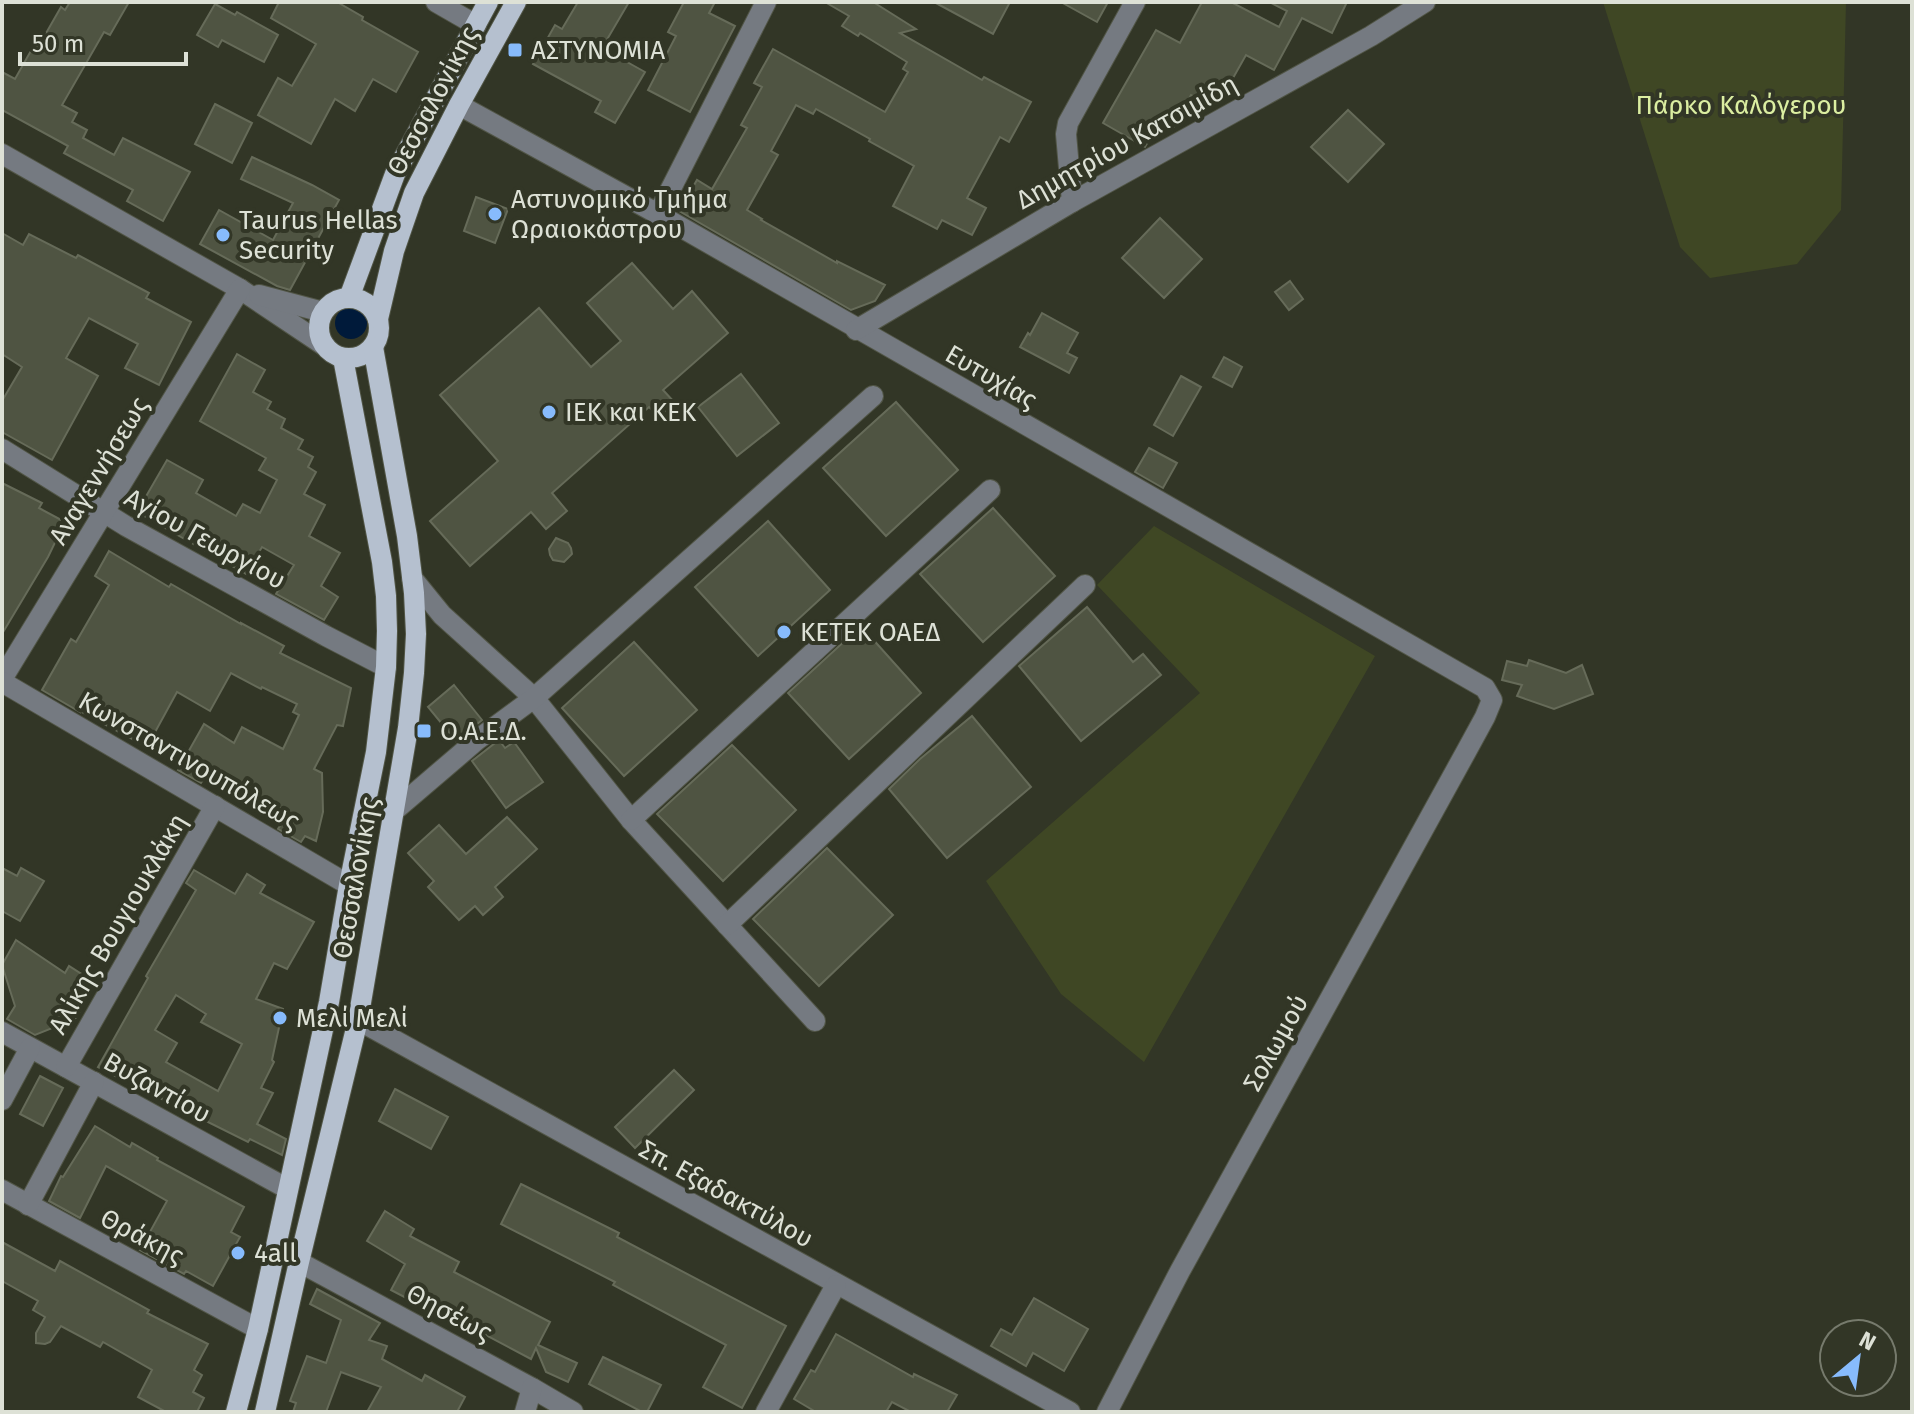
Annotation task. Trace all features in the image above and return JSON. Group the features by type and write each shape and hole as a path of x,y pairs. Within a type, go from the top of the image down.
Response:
{"main road":[{"name":"Θεσσαλονίκης","path":"349,298 395,174 488,2"},
{"name":"Θεσσαλονίκης","path":"378,319 394,251 422,175 516,2"},
{"path":"349,298 359,299 374,310 379,334 373,347 360,357 343,358 325,346 319,329 323,312 332,303 349,298"},
{"name":"Θεσσαλονίκης","path":"265,1412 358,1020 414,673 416,634 412,578 387,415 373,347"},
{"name":"Θεσσαλονίκης","path":"236,1412 258,1329 329,1002 376,752 386,667 386,596 382,562 343,358"}],"street":[{"path":"436,2 476,25"},
{"path":"658,214 766,2"},
{"path":"1072,202 1066,134 1068,123 1135,2"},
{"name":"Δημητρίου Κατσιμίδη","path":"856,330 1072,202 1371,36 1425,2"},
{"name":"Ευτυχίας","path":"459,105 658,214 1485,688 1492,700"},
{"path":"2,154 240,289 325,346"},
{"path":"240,289 323,312"},
{"name":"Αναγεννήσεως","path":"2,680 240,289"},
{"path":"394,811 477,740 534,698 873,396"},
{"name":"Αγίου Γεωργίου","path":"2,449 104,512 386,667"},
{"path":"631,820 990,490"},
{"path":"412,578 442,615 534,698 631,820 815,1021"},
{"path":"727,925 1085,585"},
{"name":"Κωνσταντινουπόλεως","path":"2,680 349,885"},
{"name":"Σολωμού","path":"1107,1412 1180,1271 1492,700"},
{"name":"Αλίκης Βουγιουκλάκη","path":"66,1067 215,806"},
{"name":"Σπ. Εξαδακτύλου","path":"358,1020 1070,1412"},
{"name":"Βυζαντίου","path":"2,1032 288,1189"},
{"name":"Αλίκης Βουγιουκλάκη","path":"2,1100 30,1048"},
{"path":"28,1205 94,1082"},
{"name":"Θράκης","path":"2,1190 258,1329"},
{"name":"Θησέως","path":"299,1262 573,1412"},
{"path":"766,1412 836,1285"},
{"path":"525,1412 532,1388"}],"green space":[{"name":"Πάρκο Καλόγερου","path":"1603,2 1846,2 1841,210 1797,264 1710,278 1680,247"},
{"path":"1154,526 1375,656 1144,1062 1061,994 986,881 1200,693 1097,585"}],"water":[{"path":"351,307 363,311 367,323 363,335 351,339 339,335 335,323 339,311"}],"building":[{"path":"70,2 129,2 110,35 104,32 62,105 77,113 72,122 87,130 83,138 114,155 123,138 190,172 163,221 127,201 133,190 64,153 68,146 2,110 2,72 15,79 41,33 45,35 61,7 65,10"},
{"path":"279,2 337,2 418,52 396,92 373,79 355,111 335,99 311,144 258,115 278,78 292,86 316,44 271,18"},
{"path":"578,2 629,2 602,48 645,72 615,123 595,112 601,101 533,64 555,25 562,29"},
{"path":"684,2 715,2 709,13 735,26 690,112 648,90 676,36 668,32"},
{"path":"825,2 873,2 916,29 900,33 982,80 984,77 1031,102 1009,142 1000,137 967,198 986,208 972,235 942,220 937,229 893,206 914,166 816,109 813,114 796,105 771,151 778,155 747,210 837,263 885,285 875,301 851,310 679,211 697,180 712,189 747,128 741,125 762,87 754,83 773,49 885,112 908,72 903,69 907,62 860,33 858,36 842,26 849,16"},
{"path":"934,2 1010,2 993,34"},
{"path":"1061,2 1108,2 1097,22"},
{"path":"1202,2 1231,2 1279,27 1287,11 1269,2 1347,2 1332,33 1302,18 1274,70 1246,55 1213,106 1191,95 1172,130 1159,123 1145,147 1103,123 1156,30 1180,43"},
{"path":"215,4 235,15 237,12 278,35 264,62 222,40 218,47 197,35"},
{"path":"215,104 252,123 232,163 195,144"},
{"path":"1348,110 1384,144 1348,182 1311,147"},
{"path":"252,157 339,200 290,290 200,244 219,210 273,240 293,203 241,179"},
{"path":"476,197 508,209 495,243 464,231"},
{"path":"1160,218 1202,259 1164,298 1122,258"},
{"path":"2,233 23,245 29,234 76,258 78,255 149,293 146,298 191,322 159,385 125,368 138,344 89,318 66,358 98,376 52,460 2,432 2,401 22,367 2,354"},
{"name":"ΙΕΚ και ΚΕΚ","path":"632,263 673,309 692,291 728,333 663,390 675,403 659,417 649,407 552,493 567,511 546,529 531,512 470,566 430,521 498,461 440,395 539,308 591,367 621,341 587,303"},
{"path":"1290,281 1303,299 1289,310 1275,292"},
{"path":"1042,313 1078,333 1067,353 1077,358 1069,373 1020,347"},
{"path":"237,354 265,370 253,392 271,402 267,409 285,419 281,428 303,440 298,449 313,457 308,467 316,472 304,494 325,505 309,536 340,553 321,586 338,597 324,620 276,594 294,565 262,547 246,574 137,512 167,460 203,480 196,493 236,516 243,504 260,513 277,480 259,470 266,458 200,421"},
{"path":"1224,357 1242,367 1232,387 1213,377"},
{"path":"741,374 779,423 737,456 698,407"},
{"path":"1181,376 1201,387 1173,436 1154,425"},
{"path":"896,402 958,470 886,536 823,468"},
{"path":"1149,448 1177,463 1163,488 1135,472"},
{"path":"2,483 42,503 39,508 65,522 2,634"},
{"path":"993,508 1055,576 983,642 920,574"},
{"path":"768,521 830,590 758,656 695,587"},
{"path":"556,538 568,543 571,548 572,554 564,562 553,560 550,555 549,549"},
{"path":"109,551 169,587 171,584 284,646 280,653 351,688 343,726 337,725 314,769 322,773 323,812 316,841 305,836 301,842 278,829 288,813 239,784 236,789 208,772 201,783 178,770 204,724 234,743 242,727 283,749 299,715 293,712 297,704 231,673 210,711 177,692 147,747 42,690 71,639 76,642 109,585 95,576"},
{"path":"1087,607 1133,662 1143,654 1161,675 1081,741 1019,666"},
{"path":"861,626 921,693 849,759 788,693"},
{"path":"634,642 697,710 624,776 562,708"},
{"path":"1529,660 1566,673 1582,665 1593,694 1554,709 1517,696 1522,685 1502,680 1507,661 1527,666"},
{"path":"454,685 482,720 456,741 428,707"},
{"path":"972,716 1031,787 947,858 889,789"},
{"path":"499,740 505,748 514,742 543,782 506,808 472,761"},
{"path":"732,745 796,810 723,881 657,814"},
{"path":"507,817 537,849 495,887 503,897 483,915 475,906 459,920 428,887 434,881 408,853 439,825 466,854"},
{"path":"827,848 893,915 819,986 753,919"},
{"path":"2,868 17,876 21,868 44,881 20,921 2,911"},
{"path":"194,870 235,894 247,874 265,885 260,893 314,922 287,969 274,963 256,999 283,1009 274,1062 261,1088 273,1093 257,1124 286,1139 282,1155 191,1115 98,1067 196,890 186,883","holes":["176,995 206,1014 201,1022 242,1044 218,1091 166,1062 177,1043 155,1030"]},
{"path":"16,940 65,973 69,966 83,975 79,985 82,1008 75,1019 35,1035 7,1019 15,1006 2,965"},
{"path":"674,1070 694,1090 635,1148 615,1127"},
{"path":"40,1076 63,1088 43,1126 20,1114"},
{"path":"395,1089 448,1117 431,1149 379,1121"},
{"path":"95,1126 130,1147 132,1143 244,1207 231,1232 240,1237 213,1286 140,1250 167,1201 106,1166 80,1218 49,1201 61,1176"},
{"path":"521,1184 619,1233 617,1237 786,1326 742,1408 703,1387 726,1345 613,1285 615,1282 501,1224"},
{"path":"385,1211 414,1229 410,1236 459,1262 454,1272 550,1322 538,1345 577,1363 568,1382 546,1372 536,1348 531,1359 435,1308 433,1312 391,1290 405,1264 367,1241"},
{"path":"2,1242 55,1271 60,1261 149,1310 147,1313 208,1344 194,1370 202,1375 193,1392 204,1398 197,1412 166,1412 138,1397 152,1370 103,1342 100,1347 61,1326 50,1342 36,1343 36,1333 45,1317 33,1310 38,1301 2,1281"},
{"path":"317,1289 380,1323 369,1340 387,1346 382,1359 422,1381 425,1375 465,1397 457,1412 367,1412 381,1387 341,1372 326,1412 293,1412 296,1403 290,1401 307,1356 326,1363 341,1320 310,1304"},
{"path":"1034,1298 1088,1329 1064,1371 1033,1353 1026,1366 991,1346 1001,1329 1012,1335"},
{"path":"836,1334 913,1377 914,1374 957,1395 947,1412 911,1412 892,1402 886,1412 816,1412 794,1399 811,1370 815,1372"},
{"path":"603,1357 661,1385 647,1412 589,1384"}],"place":[{"name":"ΑΣΤΥΝΟΜΙΑ","path":"515,50"},
{"name":"Αστυνομικό Τμήμα Ωραιοκάστρου","path":"495,214"},
{"name":"Taurus Hellas Security","path":"223,235"},
{"name":"ΙΕΚ και ΚΕΚ","path":"549,412"},
{"name":"ΚΕΤΕΚ ΟΑΕΔ","path":"784,632"},
{"name":"Ο.Α.Ε.Δ.","path":"424,731"},
{"name":"Μελί Μελί","path":"280,1018"},
{"name":"4all","path":"238,1253"}]}
